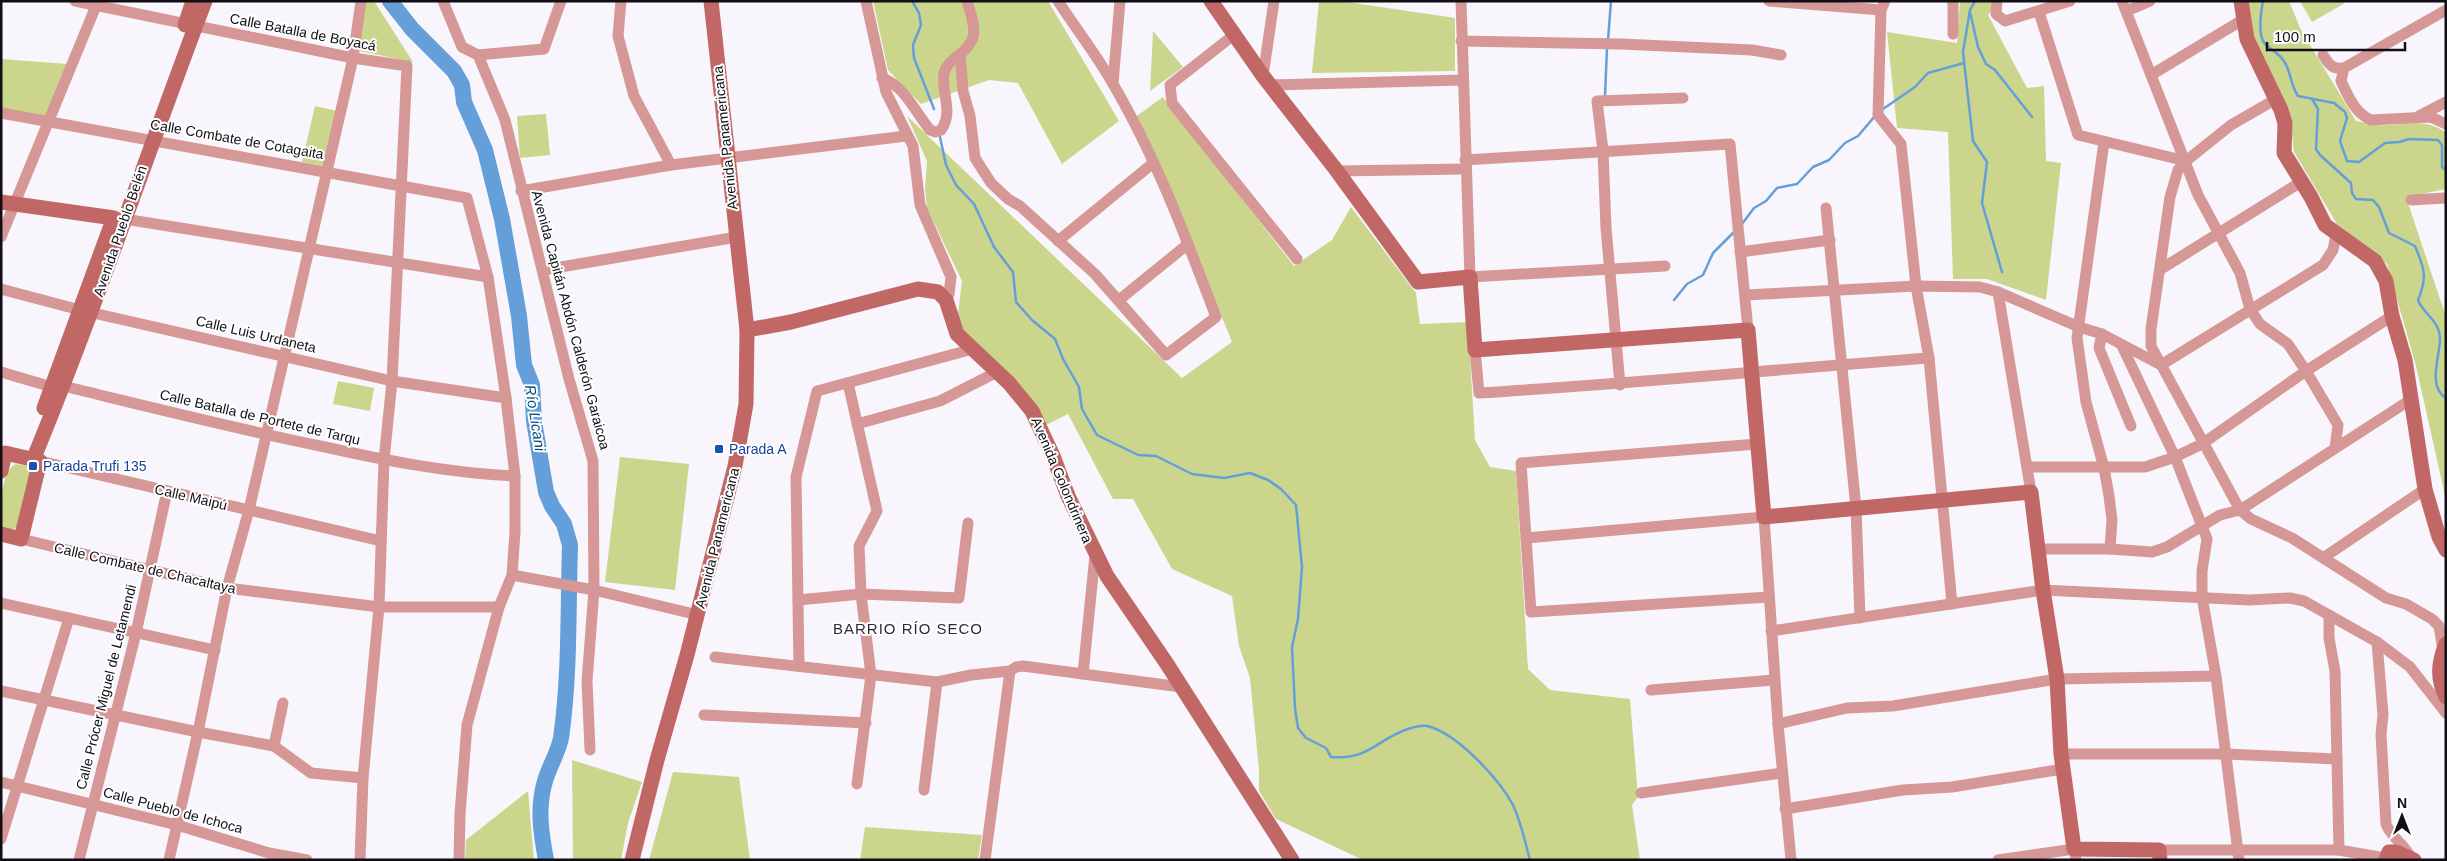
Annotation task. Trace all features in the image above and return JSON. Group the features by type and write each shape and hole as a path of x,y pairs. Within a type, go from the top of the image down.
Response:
{"street":[{"name":"Calle Batalla de Boyacá","path":"75,1 97,3 353,58 408,66 403,185"},
{"name":"Avenida Pueblo Belén","path":"21,539 33,460 57,387 190,24 193,1"},
{"name":"Avenida Pueblo Belén","path":"190,24 205,1"},
{"path":"169,860 198,732 227,588 249,510 353,58 360,1"},
{"name":"Avenida Capitán Abdón Calderón Garaicoa","path":"443,1 462,47 478,55 505,120 569,379 593,462 594,590 587,681 590,750"},
{"path":"478,55 544,49 561,1"},
{"path":"621,1 618,36 634,96 671,165"},
{"name":"Avenida Panamericana","path":"632,860 698,615 739,446 746,404 747,330 726,157 711,1"},
{"name":"Avenida Golondrinera","path":"866,1 886,92 906,136 913,146 916,158 917,194 920,205 951,276 949,294 946,300 957,334 1023,398 1041,428 1068,496 1095,554 1292,860"},
{"path":"882,78 894,84 910,100 930,130 935,132 944,126 947,112 944,72 950,62 972,43 974,37 974,23 967,1"},
{"path":"960,54 963,91 970,116 975,158 980,170 1008,199 1020,206 1095,274 1166,355 1216,317 1188,244 1113,84 1058,1"},
{"path":"1113,84 1120,1"},
{"path":"1211,1 1236,34 1266,80 1337,171 1418,282 1470,276 1665,266"},
{"path":"1266,80 1274,1"},
{"path":"1460,1 1470,276 1479,393 1620,385 1751,371 1929,358"},
{"path":"1769,1 1883,6 1878,115 1901,144 1916,286 1929,358 1952,604"},
{"path":"1953,34 1954,1"},
{"path":"1997,1 1996,14 2004,22 2070,1"},
{"path":"2150,1 2125,6 2198,196 2240,273 2250,309 2260,324 2288,344 2338,425 2335,448"},
{"path":"2242,1 2247,39 2276,99 2285,123 2284,154 2325,225 2375,261 2386,281 2392,316 2405,360 2425,490 2439,537 2446,550"},
{"path":"1,237 9,203 49,121 97,3"},
{"path":"2323,55 2330,66 2336,69 2344,68 2446,10"},
{"path":"2039,12 2078,135 2186,161"},
{"path":"2151,74 2244,19"},
{"path":"1236,34 1170,85 1172,103 1297,259"},
{"path":"1461,41 1621,44 1752,50 1782,55"},
{"path":"2344,68 2341,81 2353,105 2364,117 2371,120 2430,117 2446,124"},
{"path":"1266,80 1462,80"},
{"path":"1620,385 1603,151 1597,101 1683,98"},
{"path":"2276,99 2232,126 2186,161 2174,179 2151,330 2151,346 2202,444 2240,510 2251,519 2292,538 2386,598 2406,604 2432,619 2439,626 2444,648 2438,677 2446,697"},
{"path":"2418,117 2446,102"},
{"path":"2432,110 2446,124"},
{"name":"Calle Combate de Cotagaita","path":"1,113 327,170 467,198 488,277"},
{"path":"521,191 726,157 906,136"},
{"path":"2104,142 2078,338 2080,373 2104,468 2112,520 2110,549"},
{"path":"1337,171 1465,164 1603,151 1730,144 1764,516 1774,680 1791,860"},
{"path":"1058,241 1152,164"},
{"path":"2161,269 2301,182"},
{"path":"360,860 363,778 379,607 384,460 392,380 403,185"},
{"path":"2411,200 2446,198"},
{"path":"9,203 119,218 488,277 506,398 515,476 516,532 512,575 499,608 467,725 460,814 459,860"},
{"path":"1826,208 1836,291 1856,508 1860,618"},
{"path":"543,270 737,237"},
{"path":"2161,366 2322,265 2342,238"},
{"path":"1740,252 1830,240"},
{"path":"1119,300 1188,244"},
{"path":"1745,295 1916,286 1980,287 1998,292 2079,327 2102,334 2161,366"},
{"name":"Calle Luis Urdaneta","path":"1,288 86,312 392,380 506,398"},
{"path":"747,330 791,322 918,290 938,292 946,300"},
{"path":"1998,292 2031,492 2043,590 2057,679 2061,754 2075,854"},
{"path":"2027,467 2145,467 2175,457 2202,444 2306,371 2392,316"},
{"path":"1475,350 1748,330"},
{"path":"2102,334 2099,348 2131,426"},
{"path":"2122,346 2175,457 2207,539 2202,571 2202,597 2216,676 2239,855"},
{"path":"799,666 796,477 817,391 973,349"},
{"name":"Calle Batalla de Portete de Tarqu","path":"1,372 57,387 384,460 448,471 515,476"},
{"path":"858,424 940,401 997,372"},
{"path":"848,383 877,511 860,546 861,594 872,675 857,784"},
{"path":"2038,549 2110,549 2152,552 2167,547 2220,515 2240,510 2410,400"},
{"path":"1757,444 1521,463 1531,612 1769,597"},
{"path":"1,471 3,453"},
{"name":"Calle Maipú","path":"3,453 381,541"},
{"path":"2323,558 2425,490"},
{"name":"Calle Prócer Miguel de Letamendi","path":"79,860 136,633 167,491"},
{"path":"1526,538 2031,492"},
{"path":"798,600 861,594 959,598 968,523"},
{"name":"Calle Combate de Chacaltaya","path":"2,536 227,588 379,607 499,608"},
{"path":"1083,674 1095,554"},
{"path":"512,575 594,590 698,615"},
{"path":"1771,631 2043,590 2202,597 2290,598 2304,601 2377,642 2410,667 2446,714"},
{"path":"1,603 215,650"},
{"path":"2329,615 2329,638 2335,671 2339,850"},
{"path":"1,839 69,618"},
{"path":"2377,642 2383,714 2381,734 2386,824 2388,832 2406,847 2413,859"},
{"path":"714,657 937,682 971,675 1010,671 1016,667 1023,666 1181,688"},
{"path":"985,860 1010,671"},
{"path":"1778,724 1848,708 1893,706 2057,679 2216,676"},
{"path":"1651,690 1774,680"},
{"path":"924,790 937,682"},
{"path":"1,691 274,746 311,773 363,778"},
{"path":"274,746 283,703"},
{"path":"704,715 866,723"},
{"path":"2061,754 2226,754 2337,759"},
{"path":"1785,809 1903,790 1952,787 2063,770"},
{"path":"1641,793 1782,773"},
{"name":"Calle Pueblo de Ichoca","path":"1,782 177,825 269,853 307,860"},
{"path":"1998,860 2075,854 2322,855 2339,850 2385,859 2389,852 2413,859"}],"green space":[{"path":"365,1 374,1 413,62 359,51"},
{"path":"873,1 1048,1 1119,121 1062,164 1018,83 989,80 921,104 888,70"},
{"path":"1319,1 1340,1 1455,18 1455,71 1312,73"},
{"path":"1960,1 2000,1 1988,15 2027,88 2044,86 2046,161 2061,163 2046,300 1987,279 1953,279 1948,132 1897,128 1887,32 1957,43"},
{"path":"2247,1 2289,1 2301,30 2356,121 2376,125 2412,123 2430,125 2446,133 2446,189 2406,197 2446,317 2446,500 2416,366 2387,264 2337,224 2294,152 2290,116 2253,41"},
{"path":"2300,1 2344,1 2345,3 2312,22"},
{"path":"1153,31 1183,67 1150,91"},
{"path":"1,59 68,64 46,117 1,118"},
{"path":"1163,97 1294,266 1332,240 1351,207 1416,293 1420,324 1468,322 1475,440 1490,467 1516,471 1528,669 1550,690 1630,699 1638,797 1632,805 1640,860 1363,860 1276,819 1259,791 1259,770 1250,678 1239,646 1232,596 1172,569 1133,499 1113,499 1068,414 1044,426 963,331 958,314 962,281 927,208 925,189 927,161 907,116 1182,378 1232,342 1173,197 1134,118"},
{"path":"315,106 337,111 324,166 302,162"},
{"path":"546,114 550,155 520,158 517,116"},
{"path":"338,381 374,388 370,411 333,404"},
{"path":"620,457 689,464 675,590 605,582"},
{"path":"16,464 27,466 31,472 19,526 12,530 1,527 2,491 7,474"},
{"path":"572,760 642,782 628,823 621,860 573,860"},
{"path":"673,772 739,777 750,860 649,860"},
{"path":"528,791 534,860 465,860 466,840"},
{"path":"865,827 982,835 978,860 860,860"}],"waterway":[{"name":"Río Licani","path":"390,1 412,29 454,71 462,85 464,102 485,150 502,219 519,316 524,365 532,385 534,421 546,492 552,506 564,524 570,545 564,714 560,744 545,781 540,811 546,860"},
{"path":"912,1 919,13 921,25 913,45 914,58 934,109"},
{"path":"1608,40 1611,1"},
{"path":"1975,1 1970,10 1963,52 1973,141 1987,162 1982,203 2002,272"},
{"path":"2263,1 2260,23 2261,35 2265,44 2283,60 2298,96 2334,103 2345,112 2347,118 2340,141 2347,161 2359,162 2385,143 2409,139 2438,140 2442,145 2442,167 2446,170"},
{"path":"1970,12 1978,47 1986,64 1995,70 2032,117"},
{"path":"1605,96 1607,48"},
{"path":"1883,109 1915,87 1928,73 1964,63"},
{"path":"2312,99 2318,109 2316,149 2320,155 2351,183 2352,193 2356,199 2373,200 2379,207 2389,233 2415,246 2424,272 2423,285 2418,300 2440,333 2436,379 2440,393 2446,398"},
{"path":"1742,224 1754,208 1766,201 1777,188 1797,184 1813,167 1829,160 1845,143 1858,136 1875,116"},
{"path":"940,137 946,165 956,185 974,204 994,247 1013,272 1016,302 1032,320 1055,339 1063,359 1079,387 1082,409 1097,435 1138,455 1156,456 1192,474 1224,478 1250,473 1268,480 1281,489 1296,505 1302,567 1298,619 1292,647 1295,709 1298,728 1306,738 1326,748 1331,757 1344,757 1364,752 1397,733 1413,728 1425,726 1439,730 1464,747 1476,758 1507,794 1523,832 1530,860"},
{"path":"1674,300 1687,284 1703,275 1713,253 1735,231"}],"place":[{"name":"Parada A","path":"719,449"},
{"name":"Parada Trufi 135","path":"33,466"}],"district":[{"name":"BARRIO RÍO SECO","path":"908,629"}]}
